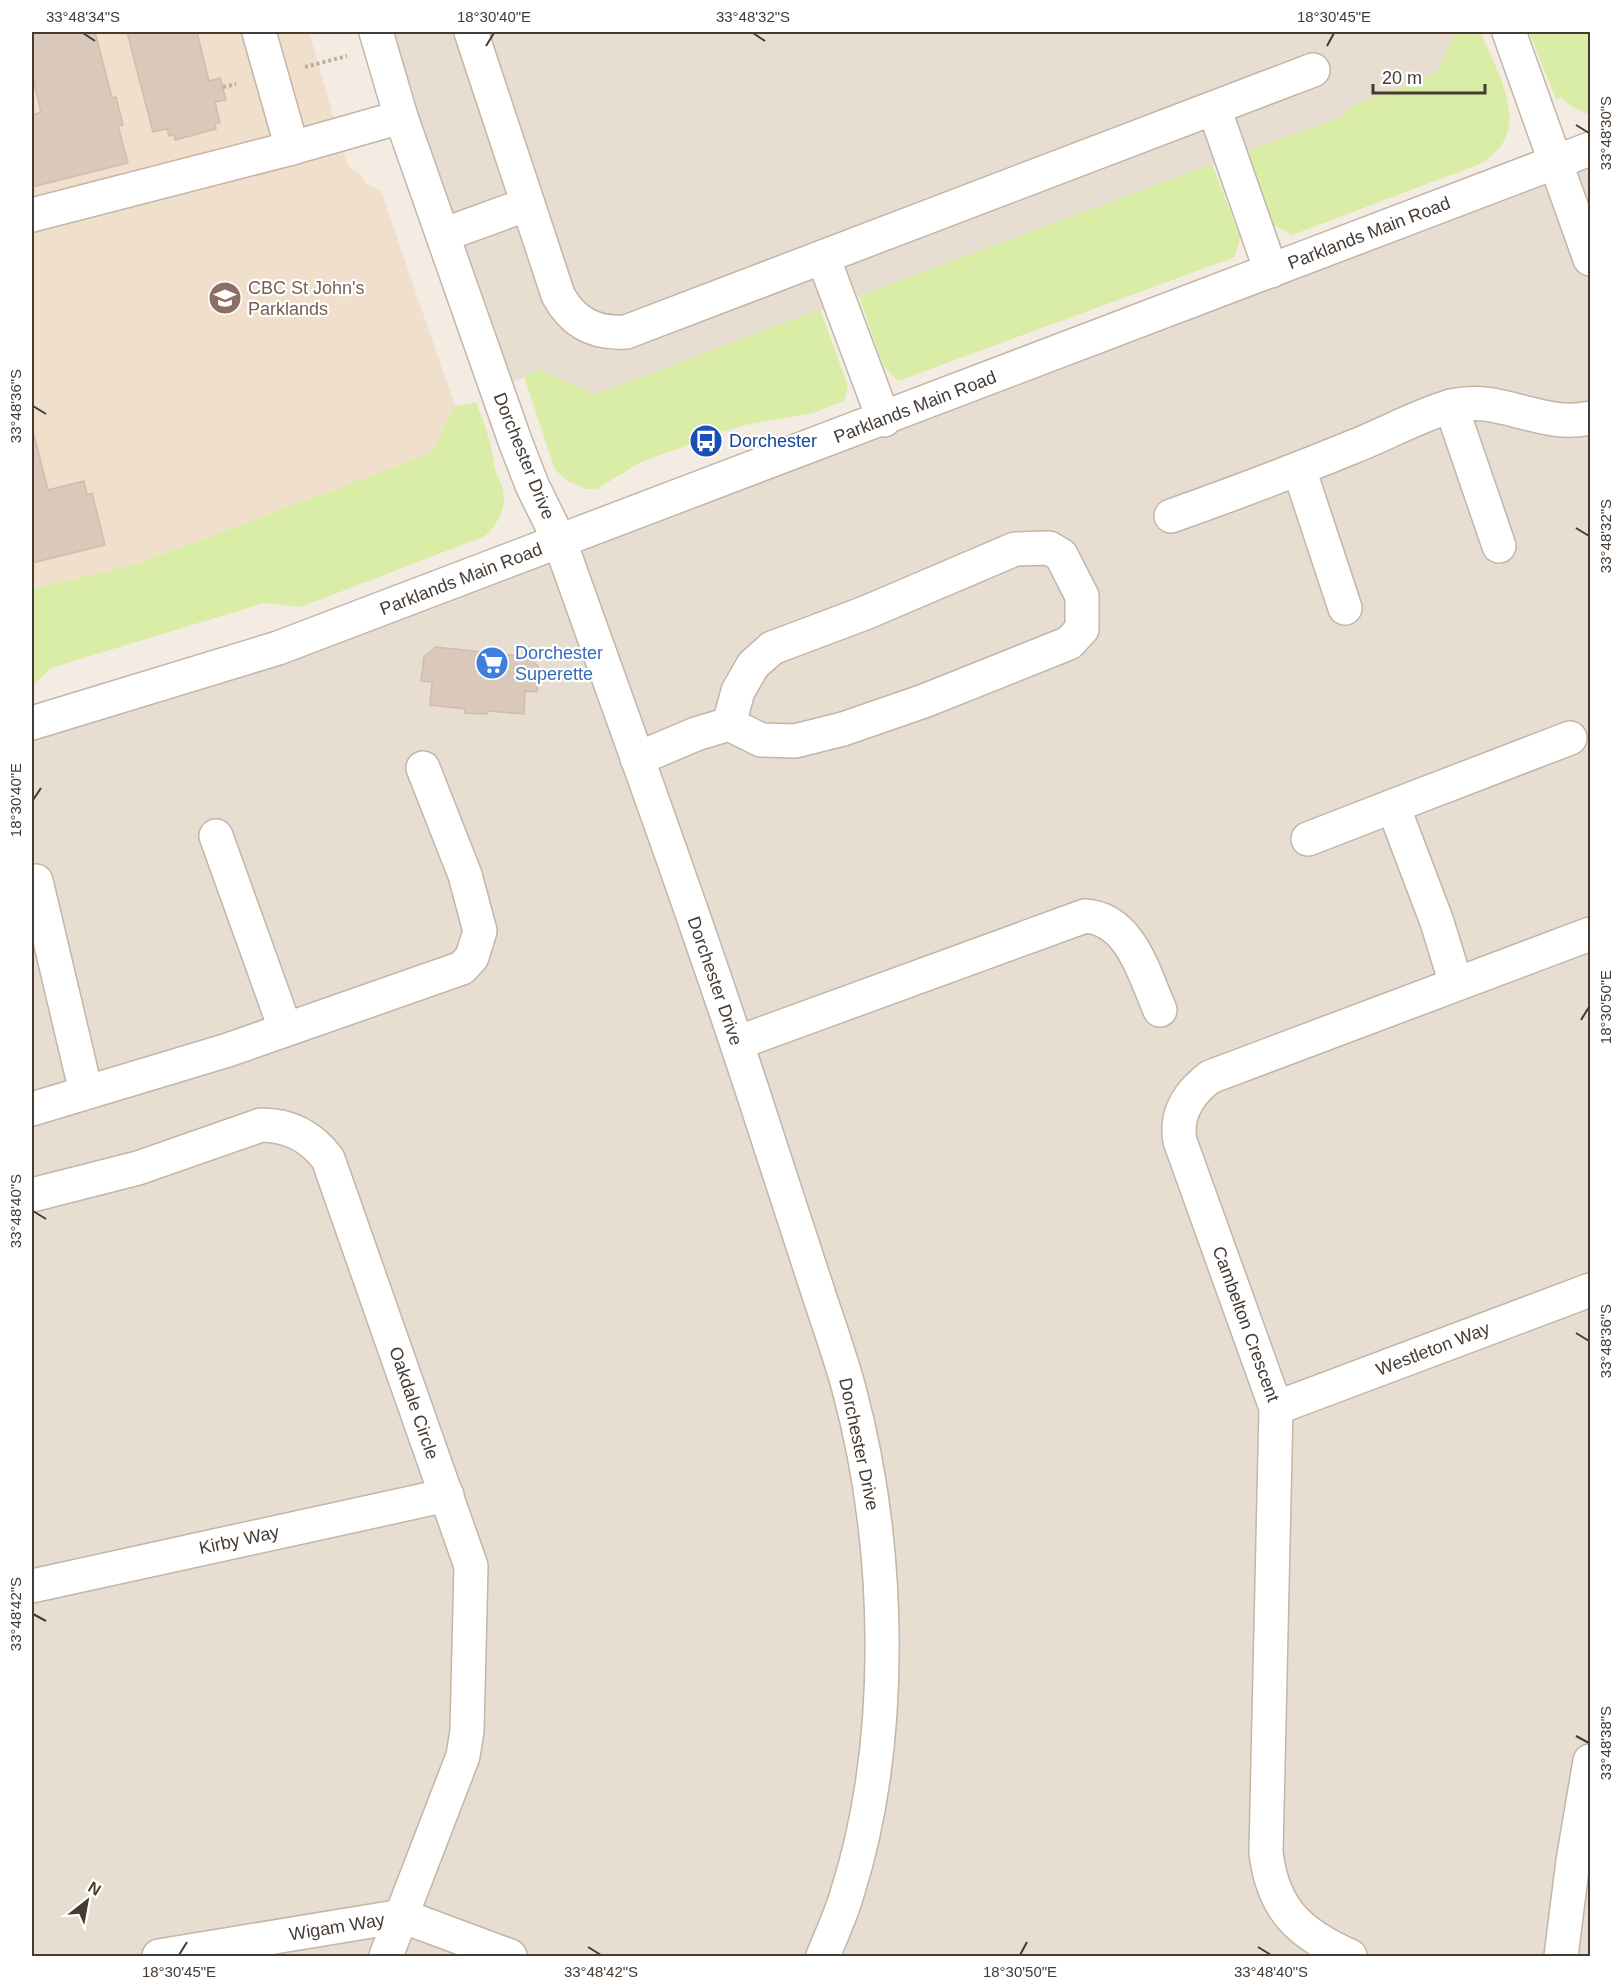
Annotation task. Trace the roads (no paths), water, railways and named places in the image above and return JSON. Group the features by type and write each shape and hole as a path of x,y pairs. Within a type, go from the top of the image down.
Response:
{"street":[{"path":"259,32 292,148"},
{"name":"Dorchester Drive","path":"376,32 401,117 515,441 532,485 561,542 737,1043 849,1388 864,1453 876,1530 882,1652 873,1774 847,1894 823,1956"},
{"path":"471,32 558,295 565,308 582,323 600,331 626,332 1313,70"},
{"path":"1509,32 1590,259"},
{"path":"1214,108 1271,271"},
{"path":"32,215 292,148 401,117"},
{"name":"Parklands Main Road","path":"32,723 278,648 884,420 1590,149"},
{"path":"443,235 528,204"},
{"path":"823,257 884,420"},
{"path":"1171,516 1299,469 1451,406 1490,402 1534,417 1561,421 1590,418"},
{"path":"1451,406 1499,546"},
{"path":"1299,469 1345,608"},
{"path":"637,759 696,734 729,724 761,740 795,741 843,729 924,701 1069,643 1082,629 1082,596 1060,555 1048,548 1015,549 895,601 772,648 753,665 738,690 729,724"},
{"path":"1308,839 1570,738"},
{"path":"32,1109 228,1050 285,1028 462,968 472,957 480,930 465,875 423,768"},
{"path":"1393,806 1437,922 1456,984"},
{"path":"216,836 285,1028"},
{"path":"36,881 86,1092"},
{"path":"737,1043 1085,916 1109,921 1130,943 1160,1010"},
{"name":"Cambelton Crescent","path":"1350,1956 1321,1943 1294,1922 1279,1899 1269,1872 1266,1853 1276,1408 1180,1142 1178,1131 1182,1111 1193,1091 1210,1077 1590,934"},
{"name":"Oakdale Circle","path":"32,1195 138,1168 261,1125 282,1126 313,1142 328,1159 471,1566 466,1731 463,1756 386,1956"},
{"name":"Westleton Way","path":"1276,1408 1590,1290"},
{"name":"Kirby Way","path":"32,1586 447,1495"},
{"path":"1561,1956 1573,1861 1590,1761"},
{"name":"Wigam Way","path":"159,1956 402,1916 510,1956"}],"place":[{"name":"CBC St John's Parklands","path":"225,298"},
{"name":"Dorchester","path":"706,441"},
{"name":"Dorchester Superette","path":"492,663"}]}
